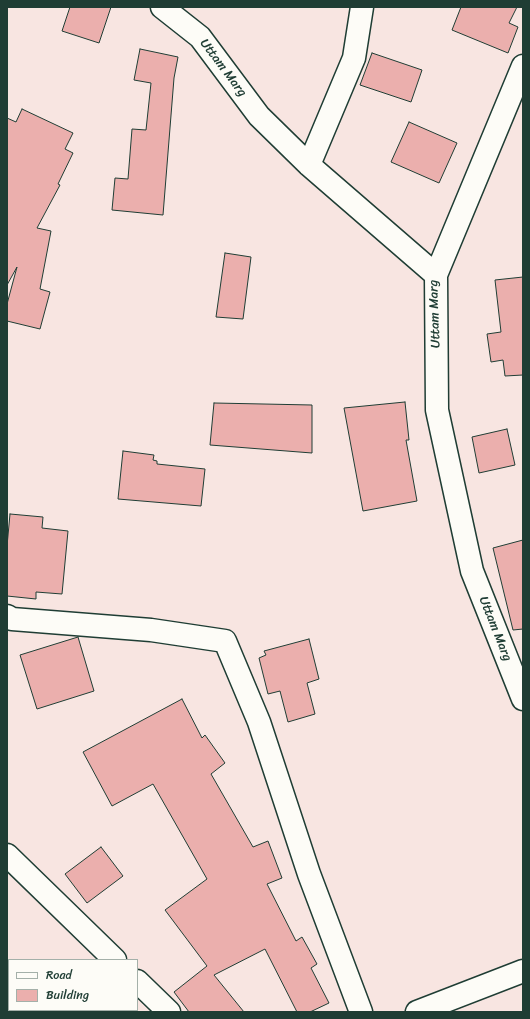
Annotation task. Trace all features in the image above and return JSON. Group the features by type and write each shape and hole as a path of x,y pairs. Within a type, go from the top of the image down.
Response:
{"street":[{"name":"Uttam Marg","path":"162,7 200,37 259,116 309,165 436,275 437,410 472,571 523,700"},
{"path":"309,165 354,58 362,7"},
{"path":"436,275 523,66"},
{"path":"7,616 12,619 151,630 225,641 259,722 309,874 361,1012"},
{"path":"7,855 114,959"},
{"path":"417,1012 523,971"},
{"path":"138,982 169,1012"}],"building":[{"path":"70,7 111,7 99,43 62,31"},
{"path":"461,7 517,7 509,23 518,27 508,53 452,30"},
{"path":"140,49 178,57 174,78 163,215 112,210 115,178 128,179 132,129 146,130 151,83 134,80"},
{"path":"372,53 422,70 411,102 360,85"},
{"path":"22,109 73,133 65,149 73,153 58,184 60,185 37,228 51,231 40,289 50,292 40,329 7,321 7,304 17,267 7,285 7,118 16,122"},
{"path":"409,122 457,143 439,183 391,162"},
{"path":"225,253 251,257 243,319 216,317"},
{"path":"523,277 523,375 505,376 503,360 491,362 487,334 501,332 495,280"},
{"path":"405,402 409,440 406,440 417,501 363,511 344,408"},
{"path":"214,403 312,405 312,453 210,445"},
{"path":"507,429 515,465 479,473 472,437"},
{"path":"123,451 154,455 153,460 157,461 157,464 205,469 201,506 118,499"},
{"path":"10,514 43,517 42,528 68,531 62,594 36,592 36,599 7,596 7,546"},
{"path":"523,540 523,629 513,630 493,548"},
{"path":"78,637 94,691 37,709 20,655"},
{"path":"309,639 319,679 307,683 315,714 288,722 280,691 268,694 259,658 266,655 264,651"},
{"path":"182,699 202,738 205,735 225,763 211,774 253,847 268,841 282,878 267,884 296,941 302,937 317,964 311,968 329,1003 310,1012 297,1012 265,949 214,975 244,1012 189,1012 174,992 207,966 165,910 207,879 153,784 112,806 83,752"},
{"path":"101,847 123,876 87,903 65,874"}]}
